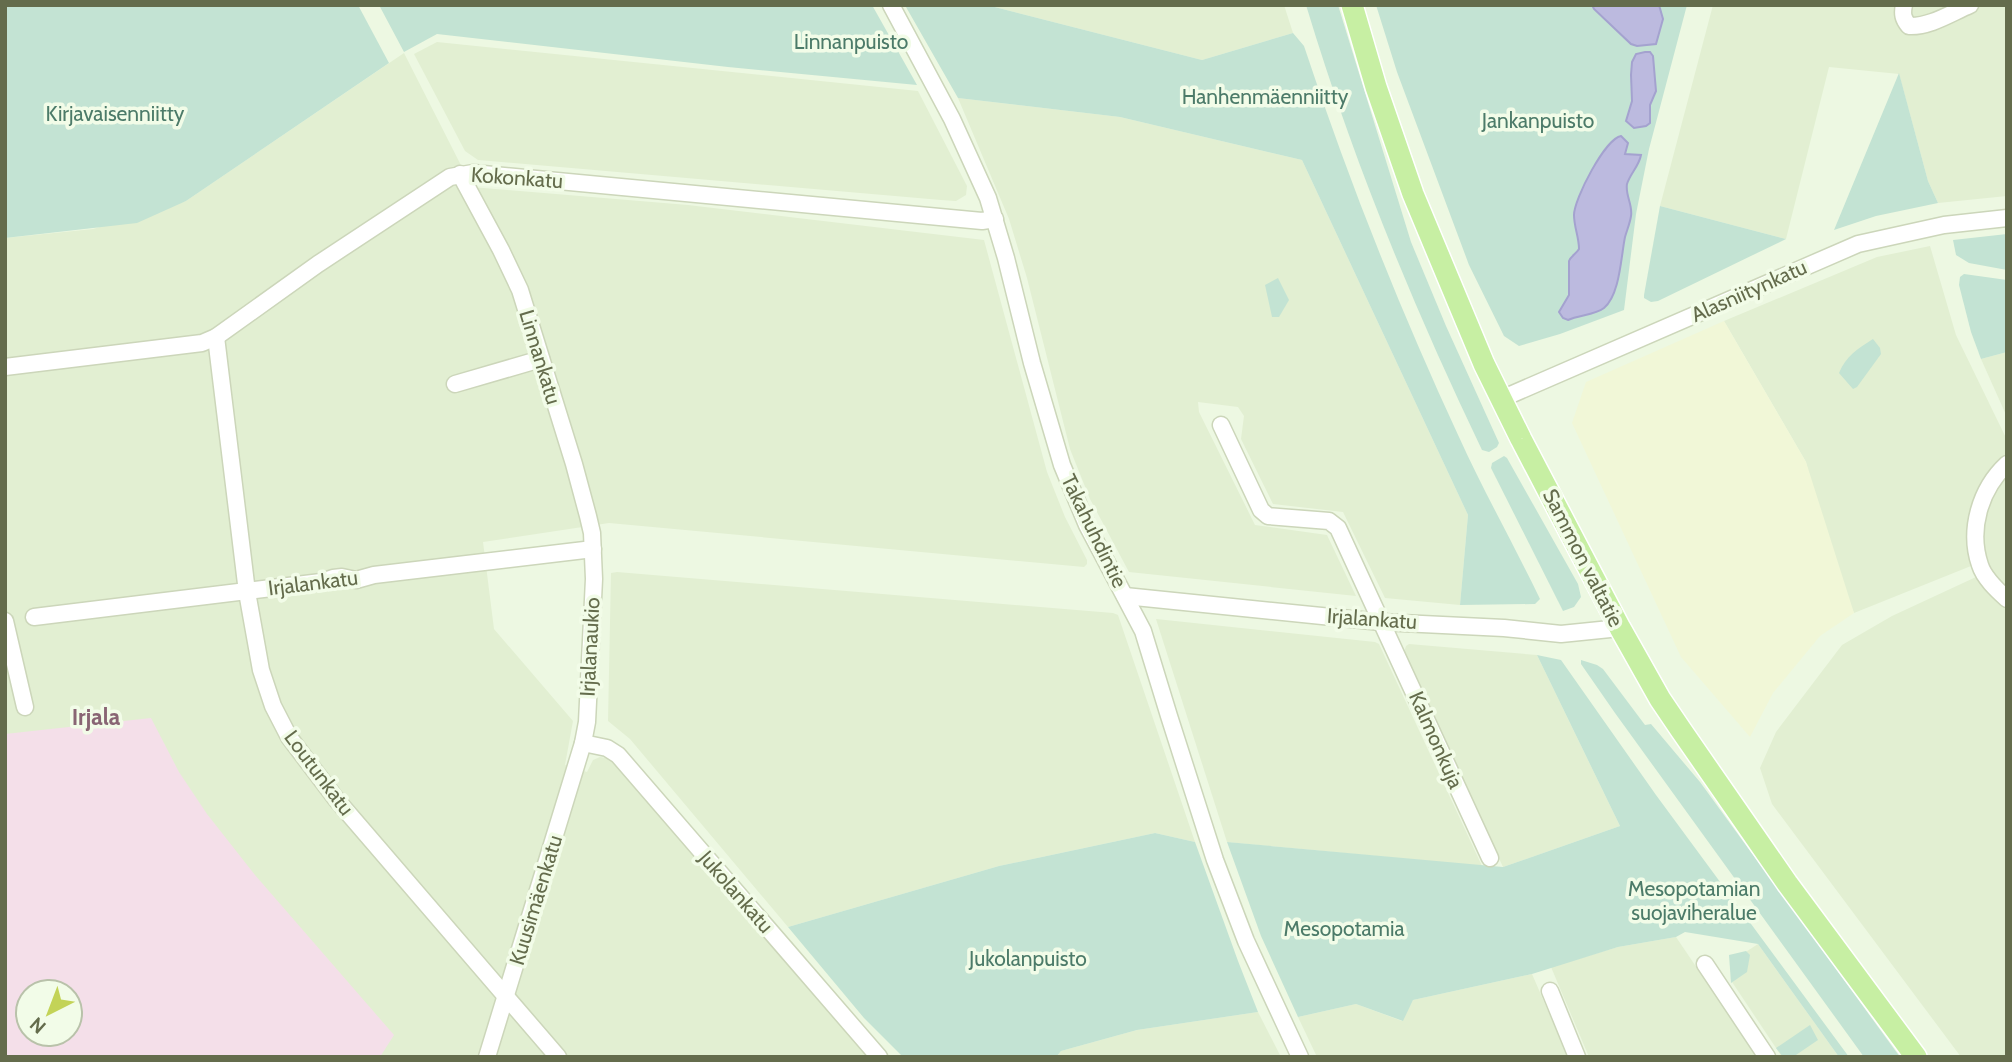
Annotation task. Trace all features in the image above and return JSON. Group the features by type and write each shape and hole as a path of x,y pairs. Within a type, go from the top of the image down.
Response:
{"main road":[{"name":"Sammon valtatie","path":"1352,5 1383,109 1413,194 1501,399 1620,628 1660,699 1687,739 1787,883 1916,1057"}],"street":[{"name":"Takahuhdintie","path":"891,5 952,119 980,180 995,219 1055,446 1087,523 1143,631 1211,846 1246,941 1300,1057"},
{"path":"1904,5 1902,13 1909,26 1917,26 1936,12 1970,5"},
{"name":"Kokonkatu","path":"5,367 202,343 216,337 450,177 460,174 995,219"},
{"name":"Linnankatu","path":"460,174 520,290 574,464 590,525 593,549"},
{"name":"Alasniitynkatu","path":"1501,399 1858,244 1944,225 2007,218"},
{"name":"Loutunkatu","path":"216,337 247,592 261,670 274,706 289,737 336,799 558,1057"},
{"path":"455,384 541,359"},
{"name":"Kalmonkuja","path":"1221,425 1261,510 1268,516 1329,522 1338,528 1490,858"},
{"path":"2007,464 1988,486 1975,519 1980,568 2007,599"},
{"name":"Irjalankatu","path":"5,621 247,592 321,582 337,577 356,580 374,575 593,549"},
{"name":"Irjalanaukio","path":"583,743 587,722 593,549"},
{"name":"Irjalankatu","path":"1125,596 1381,622 1478,626 1561,634 1620,628"},
{"path":"5,621 25,707"},
{"name":"Kuusimäenkatu","path":"487,1057 583,743"},
{"name":"Jukolankatu","path":"583,743 607,748 618,755 879,1057"},
{"path":"1705,964 1767,1057"},
{"path":"1550,991 1577,1057"}],"shaded area":[{"path":"987,5 1284,5 1293,33 1202,60"},
{"path":"1713,5 2007,5 2007,196 1938,203 1928,181 1899,74 1829,67 1786,239 1660,206"},
{"path":"437,42 918,91 967,186 966,195 956,201 941,200 478,160 465,151 414,54"},
{"path":"404,53 472,187 688,205 984,240 1047,472 1065,517 1087,560 1084,567 609,523 483,542 494,629 573,721 565,765 587,772 593,760 600,757 616,764 868,1057 5,1057 5,238 93,229 186,201"},
{"path":"958,98 1120,117 1302,160 1468,515 1460,605 1385,598 1343,512 1273,504 1241,439 1244,416 1238,407 1198,402 1199,412 1255,525 1327,535 1356,596 1129,572 1090,499 1070,449 1027,278 1009,219"},
{"path":"1930,246 1956,335 2007,440 2007,1057 1961,1057 1772,804 1760,768 1776,732 1842,645 1892,616 1976,577 1971,566 1854,613 1826,548 1806,462 1724,321 1877,257"},
{"path":"1724,321 1806,462 1854,613 1820,636 1773,693 1750,737 1681,657 1572,423 1586,382"},
{"path":"2007,352 2007,417 1981,359"},
{"path":"611,573 1118,615 1195,842 1155,833 999,866 788,927 630,739 608,721"},
{"path":"1156,619 1379,644 1482,866 1227,842"},
{"path":"1409,644 1537,655 1620,826 1503,867 1404,652"},
{"path":"151,718 179,772 207,814 255,875 394,1035 380,1057 5,1057 5,734"},
{"path":"1676,937 1757,1057 1589,1057 1551,967 1618,947"},
{"path":"1758,944 1839,1057 1782,1057 1732,982 1735,959"},
{"path":"1532,974 1568,1057 1317,1057 1298,1017 1356,1004 1402,1021 1413,1000"},
{"path":"1258,1012 1281,1057 1056,1057 1061,1051 1137,1030"}],"green space":[{"name":"Kirjavaisenniitty","path":"5,5 358,5 389,63 186,201 137,223 5,238"},
{"name":"Linnanpuisto","path":"379,5 872,5 917,85 437,34 404,52"},
{"name":"Hanhenmäenniitty","path":"987,5 1202,60 1293,33 1304,46 1357,195 1416,341 1469,458 1540,599 1535,604 1460,605 1468,515 1302,160 1120,117 958,98 906,7"},
{"path":"1306,5 1338,5 1411,242 1499,443 1489,452 1482,450 1385,231 1343,119"},
{"name":"Jankanpuisto","path":"1376,5 1687,5 1649,149 1636,214 1624,310 1519,346 1504,336 1469,265 1397,72"},
{"path":"1899,73 1928,181 1938,203 1876,216 1834,230"},
{"path":"1660,206 1786,239 1651,302 1644,298 1644,295"},
{"path":"2007,234 2007,270 1969,263 1956,255 1953,240"},
{"path":"1964,274 2007,280 2007,352 1981,359 1959,285 1960,277"},
{"path":"1278,278 1289,300 1279,317 1272,317 1265,285"},
{"path":"1873,339 1881,354 1853,389 1839,373 1853,353"},
{"path":"1504,456 1578,584 1581,597 1574,607 1563,611 1491,468 1492,463"},
{"name":"Mesopotamia","path":"1537,655 1561,660 1656,795 1849,1057 1839,1057 1758,944 1685,932 1676,937 1618,947 1532,974 1413,1000 1403,1021 1356,1004 1298,1017 1261,936 1227,842 1503,867 1620,826"},
{"path":"1581,660 1603,669 1645,725 1651,724 1700,782 1900,1057 1864,1057 1615,713 1581,664"},
{"name":"Jukolanpuisto","path":"1155,833 1195,842 1258,1012 1137,1030 1061,1051 1056,1057 903,1057 864,1018 788,927 999,866"},
{"path":"1746,951 1750,955 1747,972 1731,983 1729,955"},
{"path":"1810,1025 1818,1040 1793,1057 1783,1057 1776,1048"}],"water":[{"path":"1592,5 1659,5 1663,19 1656,44 1631,44"},
{"path":"1650,52 1653,56 1656,91 1650,105 1650,123 1634,128 1626,121 1632,101 1632,62 1636,54"},
{"path":"1621,136 1628,143 1625,154 1641,155 1627,184 1631,216 1617,285 1604,308 1568,320 1559,312 1569,295 1569,261 1579,249 1574,219 1575,207 1599,158 1614,140"}],"district":[{"name":"Irjala","path":"96,717"}],"park label":[{"name":"Mesopotamian suojaviheralue","path":"1694,901"}]}
